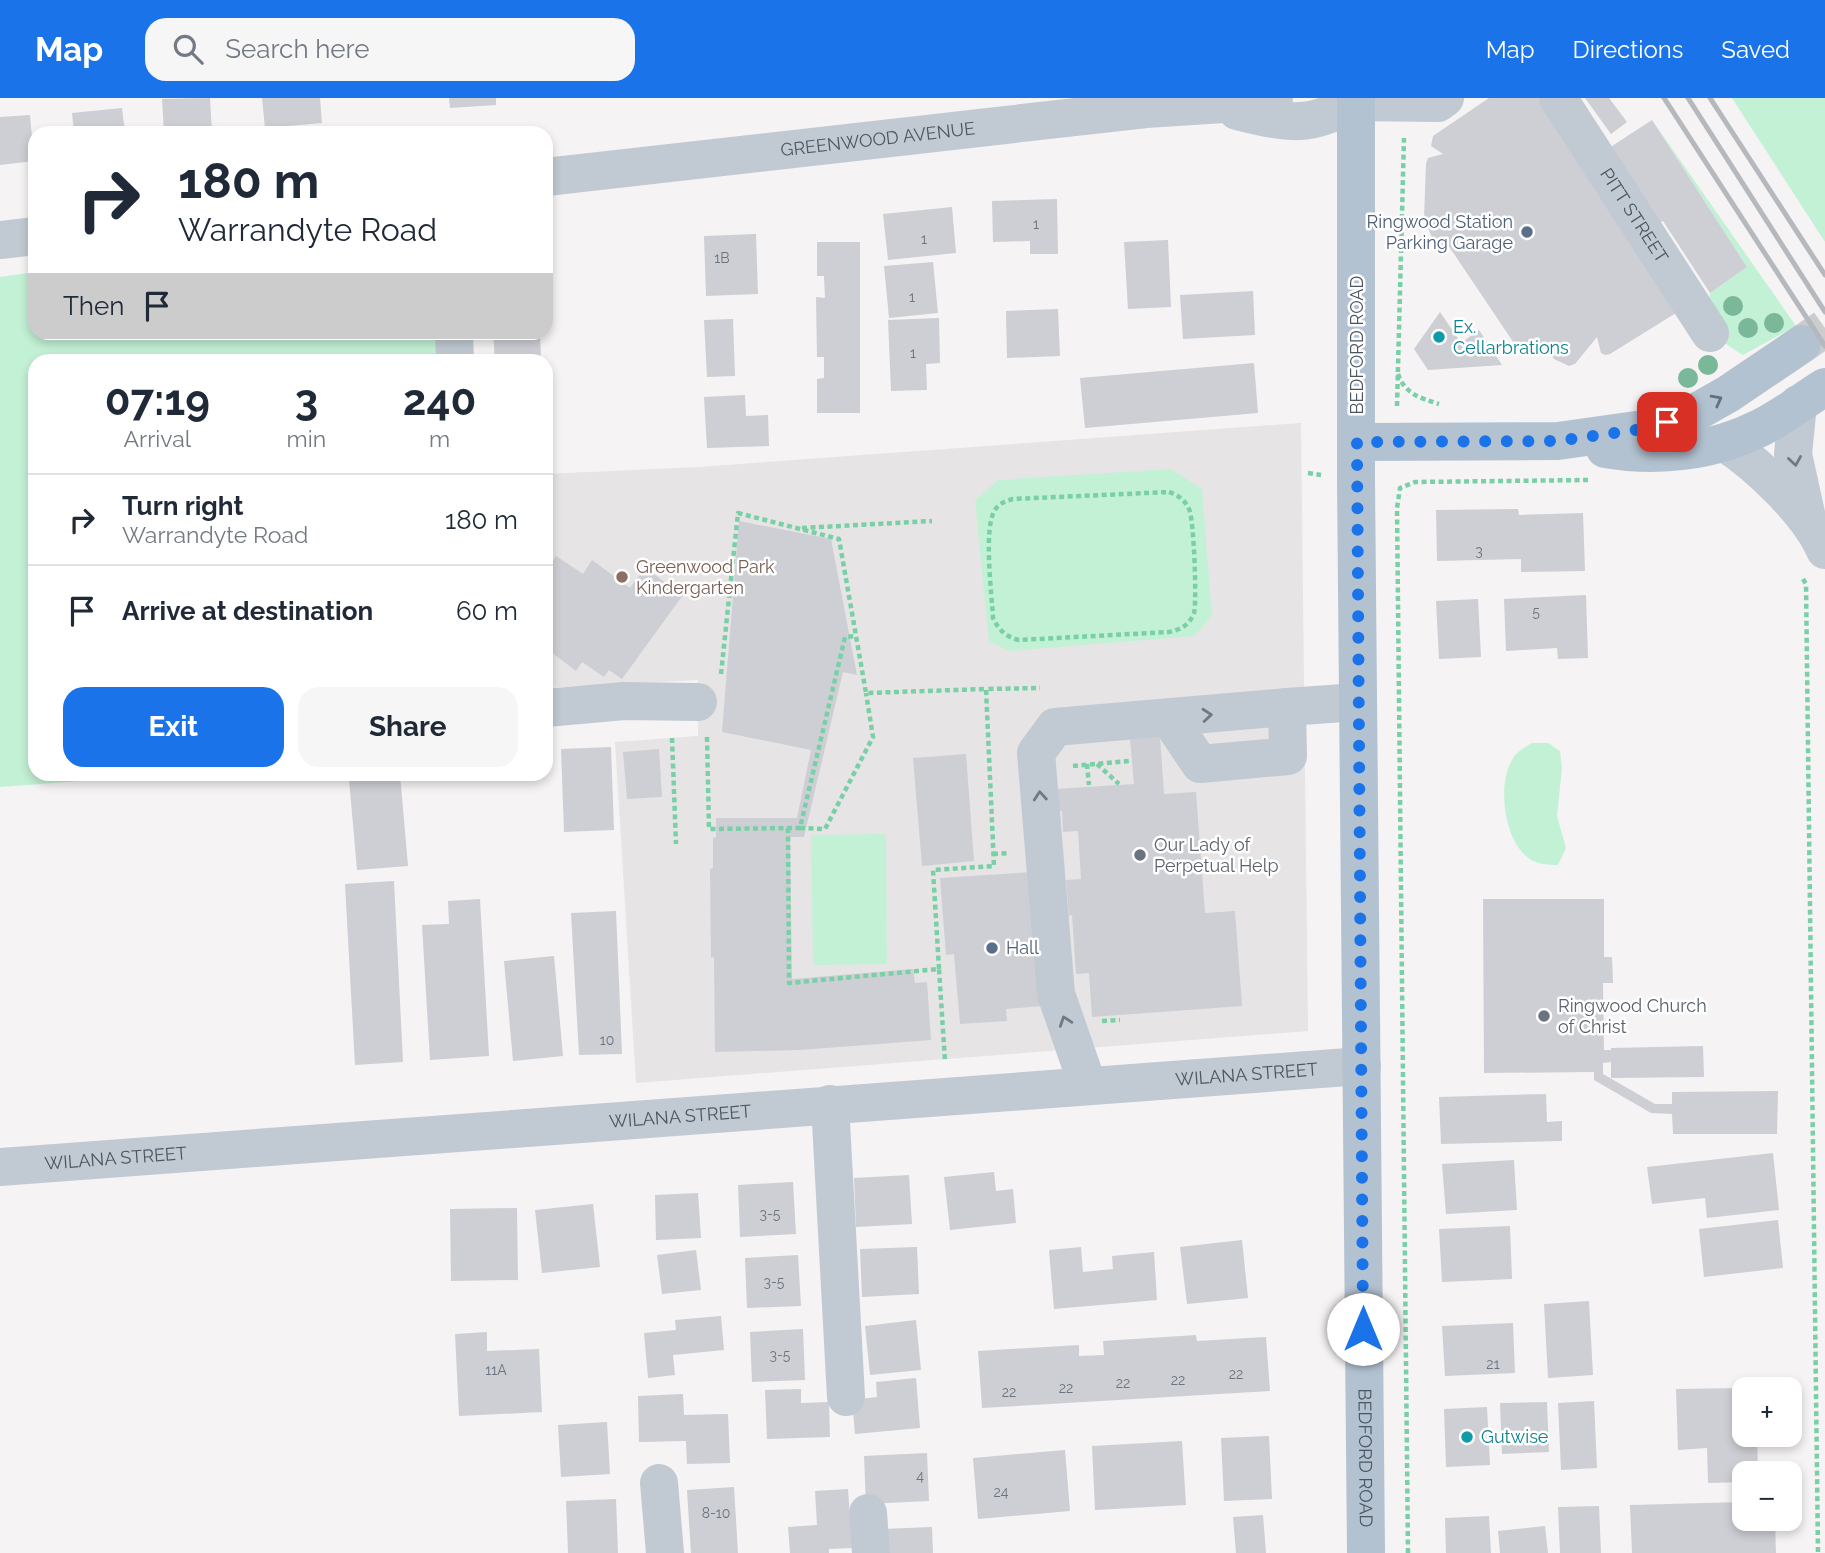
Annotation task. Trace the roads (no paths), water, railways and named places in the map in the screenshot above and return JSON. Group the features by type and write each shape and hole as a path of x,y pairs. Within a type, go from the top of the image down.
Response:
{"main road":[{"name":"BEDFORD ROAD","path":"1353,99 1366,1553"},
{"path":"1357,442 1558,441 1643,429 1691,415 1728,394 1802,344"},
{"path":"1558,441 1620,452 1672,453 1725,443 1763,427 1812,395"}],"street":[{"name":"GREENWOOD AVENUE","path":"553,176 1043,123 1146,109 1274,98"},
{"path":"1353,99 1438,103 1445,98"},
{"name":"PITT STREET","path":"1558,98 1676,298 1710,333"},
{"name":"GREENWOOD AVENUE","path":"1211,105 1274,119 1302,121 1324,118 1353,99"},
{"path":"0,240 28,237"},
{"path":"1812,395 1793,454 1807,518 1812,562"},
{"path":"1725,443 1743,454 1807,518"},
{"path":"553,707 624,701 692,702"},
{"path":"1088,1086 1056,994 1036,752 1055,727 1358,702"},
{"name":"WILANA STREET","path":"0,1167 1362,1066"},
{"path":"830,1104 846,1397"},
{"path":"659,1483 664,1553"},
{"path":"868,1513 871,1553"}],"tunnel":[{"path":"1802,344 1825,328"}],"railway":[{"path":"1664,98 1825,346"},
{"path":"1688,98 1825,312"},
{"path":"1710,98 1825,275"}],"place":[{"name":"Ringwood Station Parking Garage","path":"1527,232"},
{"name":"Ex. Cellarbrations","path":"1439,337"},
{"name":"Greenwood Park Kindergarten","path":"622,577"},
{"name":"Our Lady of Perpetual Help","path":"1140,855"},
{"name":"Hall","path":"992,948"},
{"name":"Ringwood Church of Christ","path":"1544,1016"},
{"name":"Gutwise","path":"1467,1437"}]}
